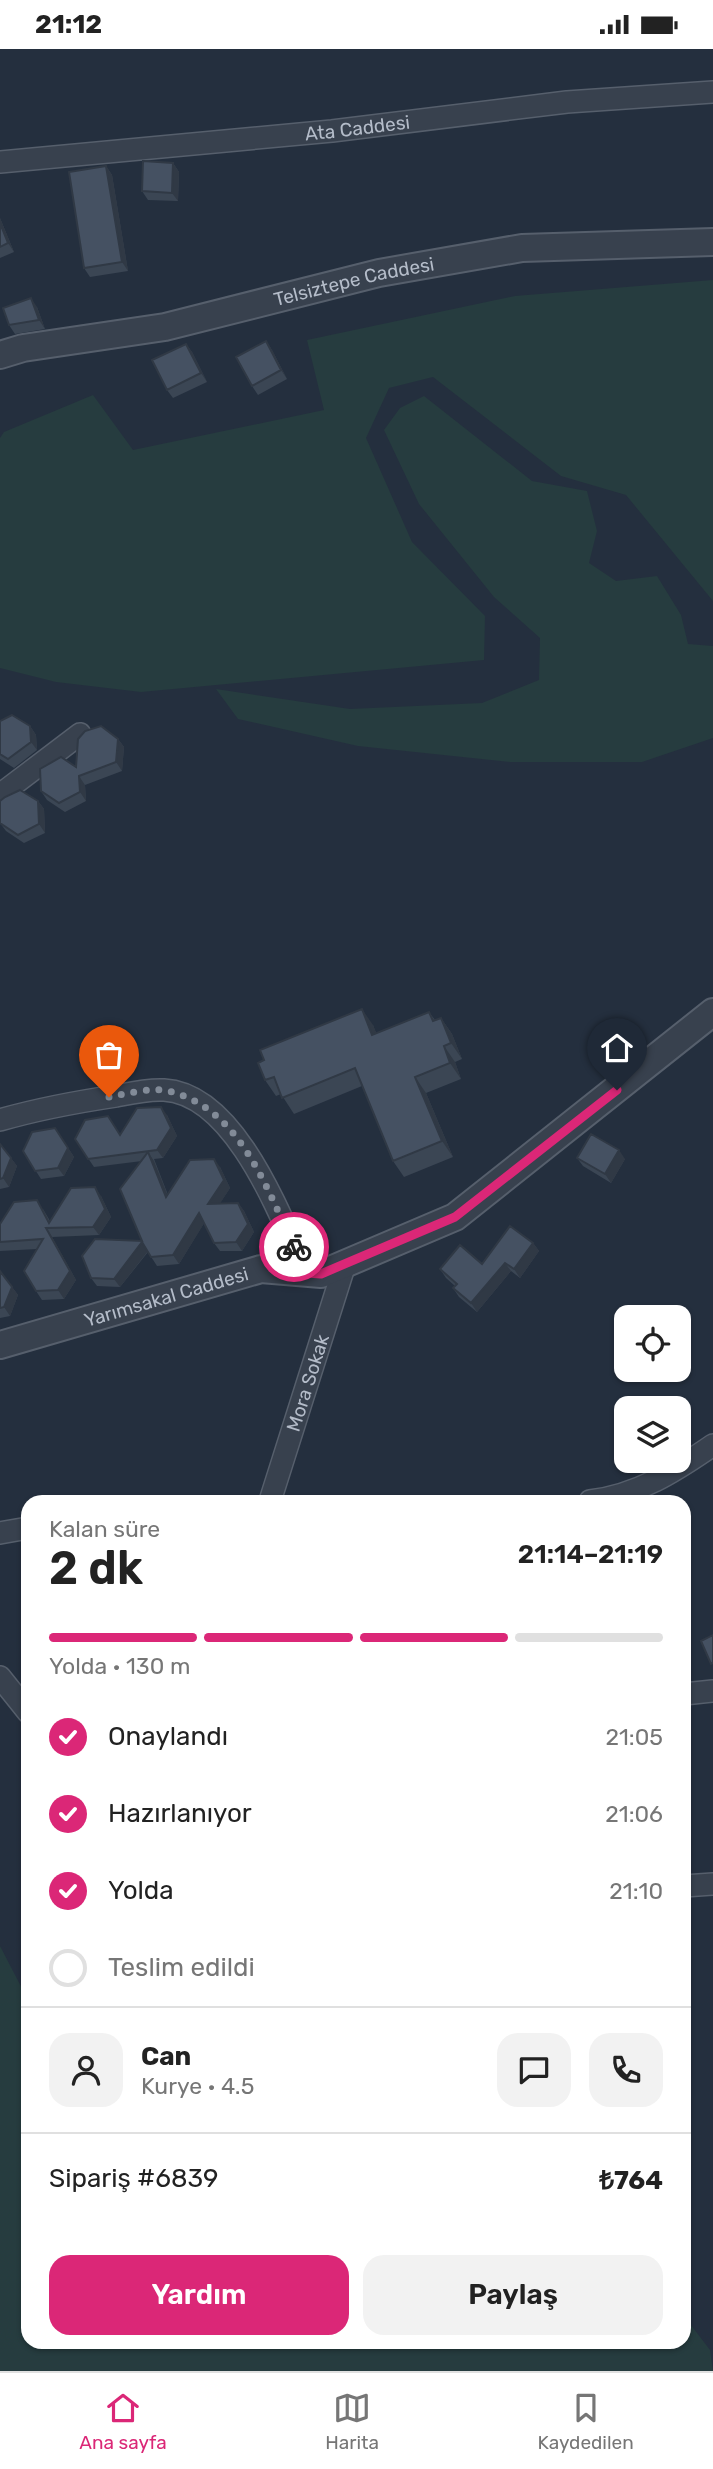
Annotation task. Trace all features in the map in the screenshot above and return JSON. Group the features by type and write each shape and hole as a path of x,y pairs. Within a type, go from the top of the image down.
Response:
{"street":[{"name":"Ata Caddesi","path":"0,162 332,131 567,102 713,92"},
{"name":"Telsiztepe Caddesi","path":"0,355 23,348 165,327 379,273 522,248 713,242"},
{"path":"0,799 5,791 80,734"},
{"name":"Yarımsakal Caddesi","path":"0,1345 261,1269 321,1274 455,1217 713,1012"},
{"path":"0,1120 44,1107 165,1090 196,1101 220,1121 256,1163 306,1273"},
{"name":"Mora Sokak","path":"272,1495 345,1264"},
{"path":"623,1495 665,1478 713,1445"},
{"path":"0,1533 21,1529"},
{"path":"0,1677 21,1703"},
{"path":"691,1693 713,1691"},
{"path":"691,1886 713,1884"}],"green space":[{"path":"713,280 713,601 626,495 561,476 433,377 389,388 366,438 412,542 485,616 484,660 141,692 56,682 0,668 0,438 4,432 93,395 133,450 324,410 307,340 515,296"},
{"path":"424,396 532,481 587,491 597,531 589,563 616,581 657,576 681,615 688,644 713,646 713,738 642,762 510,762 358,746 238,719 216,689 350,709 482,703 539,680 540,638 494,597 419,504 384,430 400,408"},
{"path":"0,1946 21,1986 21,2349 691,2349 691,2325 710,2350 713,2371 0,2371"}],"building":[{"path":"143,161 173,163 172,193 142,191"},
{"path":"106,166 122,262 84,268 69,172"},
{"path":"0,223 8,243 0,247"},
{"path":"31,298 39,320 9,325 3,308"},
{"path":"266,341 281,370 252,386 236,357"},
{"path":"186,344 201,373 167,390 152,360"},
{"path":"12,715 30,726 31,742 8,759 0,754 0,721"},
{"path":"101,726 118,739 116,762 79,776 80,792 59,803 41,791 40,769 61,757 76,767 78,739 85,731"},
{"path":"20,790 38,801 39,824 18,835 0,823 0,801"},
{"path":"362,1009 372,1035 429,1012 433,1021 441,1018 451,1043 444,1046 450,1063 415,1077 442,1141 393,1161 355,1068 282,1098 274,1077 265,1080 258,1063 264,1060 260,1050"},
{"path":"161,1107 171,1128 157,1150 88,1159 75,1139 85,1120 108,1116 120,1135 137,1108"},
{"path":"55,1128 68,1148 58,1168 35,1171 23,1151 32,1132"},
{"path":"591,1134 619,1150 605,1174 577,1158"},
{"path":"0,1144 11,1158 3,1178 0,1179"},
{"path":"148,1152 166,1197 190,1160 214,1159 224,1180 208,1204 238,1203 248,1224 236,1242 214,1243 199,1213 173,1255 151,1257 142,1242 114,1279 91,1278 82,1256 95,1239 142,1241 120,1189"},
{"path":"95,1187 105,1209 93,1227 46,1228 70,1271 58,1290 36,1291 24,1271 43,1239 0,1242 0,1224 14,1202 37,1200 49,1223 71,1188"},
{"path":"510,1226 533,1243 514,1269 505,1263 471,1303 453,1288 457,1284 440,1269 460,1245 482,1264"},
{"path":"0,1271 12,1287 4,1307 0,1308"},
{"path":"713,1635 713,1663 711,1664 701,1641"}],"way so far":[{"path":"109,1097 165,1090 196,1101 220,1121 256,1163 294,1247"}],"route":[{"path":"294,1247 306,1273 321,1274 455,1217 617,1090"}]}
